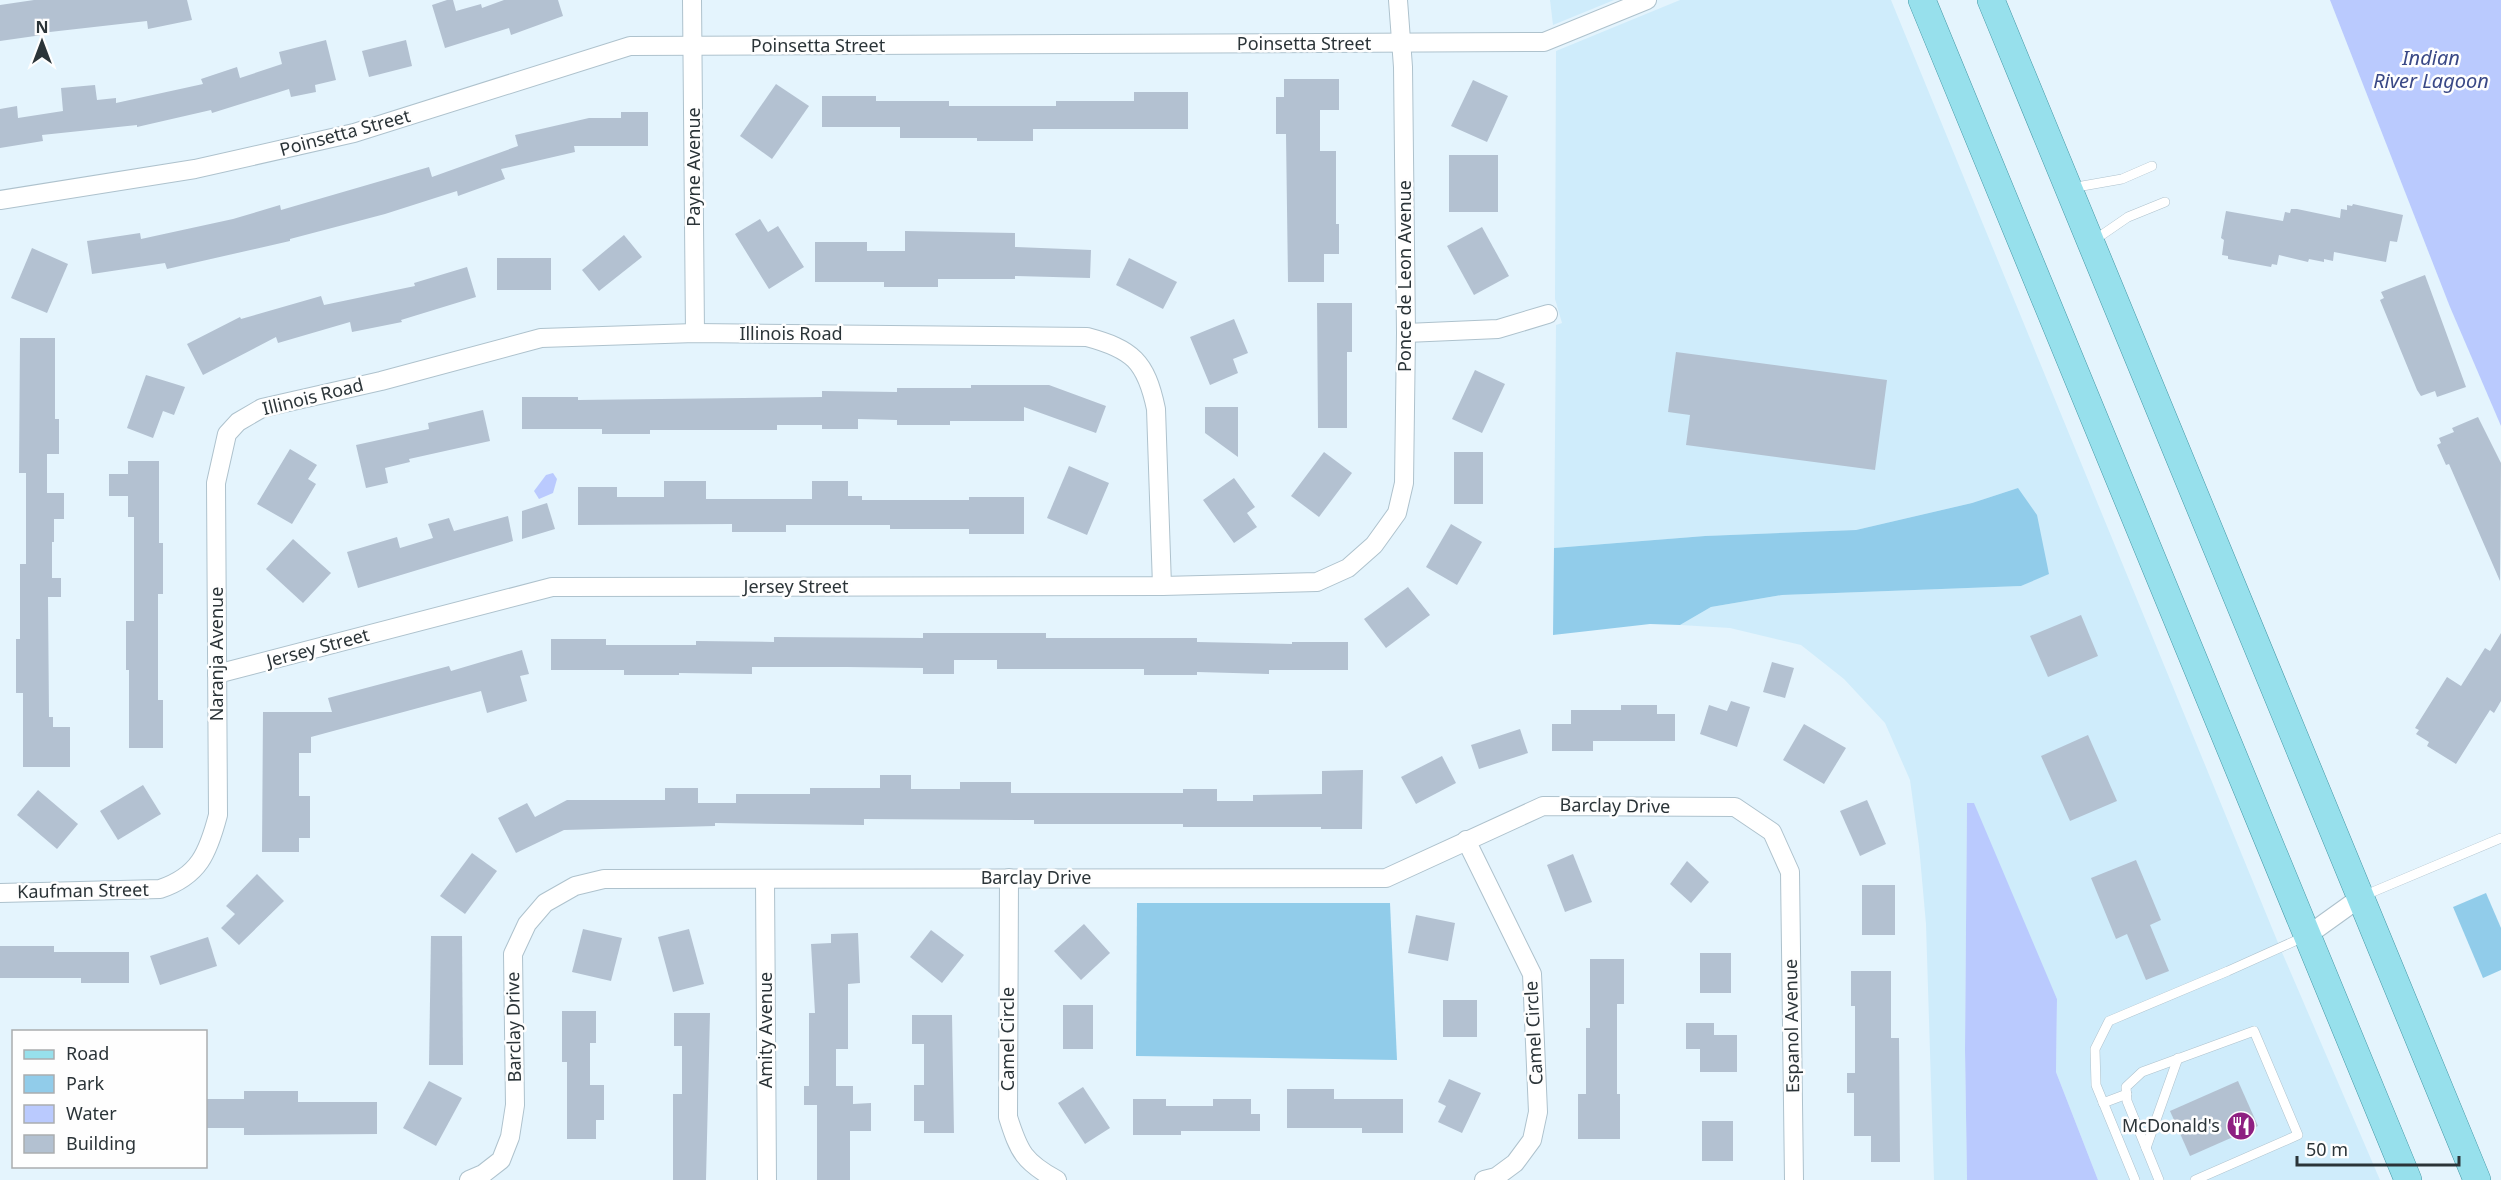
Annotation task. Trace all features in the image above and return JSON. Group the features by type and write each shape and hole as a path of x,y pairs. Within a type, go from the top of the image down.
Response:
{"main road":[{"path":"1922,0 2408,1180"},
{"path":"1991,0 2477,1180"}],"street":[{"name":"Payne Avenue","path":"692,0 695,333"},
{"name":"Ponce de Leon Avenue","path":"1374,544 1397,513 1404,483 1406,333 1403,44 1398,0"},
{"name":"Poinsetta Street","path":"0,200 195,169 354,133 630,46 1544,42 1647,0"},
{"path":"1406,333 1498,329 1548,314"},
{"name":"Illinois Road","path":"227,434 238,422 262,408 381,381 521,341 565,336 695,333 1087,337 1115,345 1138,362 1151,386 1156,409 1162,586"},
{"name":"Naranja Avenue","path":"196,869 211,843 218,815 216,483 227,434"},
{"name":"Jersey Street","path":"217,674 552,587 1162,586 1317,582 1348,568 1374,544"},
{"name":"Barclay Drive","path":"469,1180 483,1174 501,1160 510,1137 516,1105 513,954 527,924 545,903 575,886 604,879 1386,878 1544,806 1736,807 1772,832 1790,872"},
{"name":"Camel Circle","path":"1466,840 1532,974 1538,1112 1532,1140 1515,1163 1496,1177 1484,1180"},
{"name":"Kaufman Street","path":"0,893 160,889 178,883 196,869"},
{"name":"Espanol Avenue","path":"1790,872 1794,1180"},
{"name":"Camel Circle","path":"1009,878 1008,1117 1016,1143 1032,1167 1057,1180"},
{"name":"Amity Avenue","path":"765,880 767,1180"},
{"path":"2308,935 2361,897"}],"lane":[{"path":"2069,188 2122,179 2152,166"},
{"path":"2091,242 2128,216 2165,202"},
{"path":"2361,897 2501,838"},
{"path":"2135,1180 2096,1085 2096,1049 2109,1021 2308,935"},
{"path":"2159,1180 2127,1101 2126,1087 2142,1072 2254,1031 2298,1135 2195,1180"},
{"path":"2146,1148 2178,1058"},
{"path":"2103,1103 2127,1094"}],"shaded area":[{"path":"1550,0 1614,0 1553,25"},
{"path":"1680,0 1891,0 2281,950 2380,1180 2098,1180 2056,1072 2057,999 1967,803 1965,1050 1967,1180 1934,1180 1926,924 1919,846 1910,780 1885,723 1844,679 1801,645 1730,628 1680,625 1711,607 1782,595 2021,586 2049,573 2018,488 1972,503 1856,530 1705,536 1554,548 1556,325 1562,323 1555,299 1556,51"}],"green space":[{"path":"2018,488 2037,515 2049,574 2021,586 1782,595 1711,607 1680,625 1650,624 1553,635 1554,548 1705,536 1856,530 1972,503"},
{"path":"2486,893 2501,928 2501,970 2483,978 2453,907"},
{"path":"1137,903 1390,903 1397,1060 1136,1056"}],"water":[{"name":"Indian River Lagoon","path":"2330,0 2501,0 2501,426 2450,307"},
{"path":"553,473 557,479 553,493 539,499 534,491 546,475"},
{"path":"1967,803 1974,803 2057,999 2056,1072 2098,1180 1967,1180 1965,1050"}],"building":[{"path":"34,0 187,0 192,20 148,29 147,21 41,33 42,35 0,41 0,5"},
{"path":"453,0 456,11 481,4 482,8 504,0 558,0 563,16 511,35 509,28 445,48 432,5"},
{"path":"326,40 336,80 315,85 316,92 291,97 289,89 212,113 211,110 137,127 137,125 42,135 43,141 0,148 0,109 17,106 18,118 63,111 61,88 95,85 97,100 116,98 116,103 203,84 201,79 237,67 240,78 282,64 279,52"},
{"path":"406,40 412,66 369,77 362,51"},
{"path":"1284,79 1339,79 1339,110 1320,110 1320,151 1336,151 1336,224 1339,224 1339,254 1324,254 1324,282 1288,282 1286,134 1276,134 1276,97 1284,97"},
{"path":"1473,80 1508,96 1487,142 1451,126"},
{"path":"776,84 809,106 772,159 740,136"},
{"path":"1134,92 1188,92 1188,129 1033,129 1033,141 977,141 977,138 900,138 900,127 822,127 822,96 876,96 876,101 949,101 949,106 1056,106 1056,101 1134,101"},
{"path":"621,112 648,112 648,146 574,146 575,152 501,169 505,179 458,196 457,191 385,214 290,239 290,241 167,269 165,263 92,274 87,241 140,233 141,239 233,219 280,205 281,210 429,167 432,177 518,146 515,135 589,118 621,118"},
{"path":"1449,155 1498,155 1498,212 1449,212"},
{"path":"2353,204 2403,215 2397,242 2390,241 2386,262 2334,252 2333,261 2324,259 2324,262 2309,259 2308,262 2279,255 2277,265 2272,264 2271,267 2228,259 2228,256 2222,255 2224,240 2221,238 2226,211 2283,221 2285,212 2290,213 2291,209 2340,218 2341,209 2347,210 2347,205 2352,206"},
{"path":"760,219 768,232 778,226 804,267 769,289 735,234"},
{"path":"1482,227 1509,276 1474,295 1447,246"},
{"path":"905,231 1015,233 1015,247 1091,250 1090,278 1015,276 1015,279 938,279 938,287 884,287 884,282 815,282 815,242 867,242 867,251 905,251"},
{"path":"624,235 642,257 599,291 582,270"},
{"path":"32,248 68,264 47,313 11,298"},
{"path":"497,258 551,258 551,290 497,290"},
{"path":"1129,258 1177,282 1163,309 1116,285"},
{"path":"467,267 476,297 401,320 402,322 352,332 350,322 278,343 276,337 203,375 187,344 240,317 241,319 321,296 324,305 415,286 414,283"},
{"path":"2425,275 2466,387 2437,397 2435,391 2421,396 2417,390 2380,300 2384,298 2381,292"},
{"path":"1317,303 1352,303 1352,352 1347,352 1347,428 1318,428"},
{"path":"1234,319 1248,353 1233,359 1238,373 1210,385 1190,337"},
{"path":"20,338 55,338 55,419 59,419 59,454 47,454 47,493 64,493 64,519 54,519 54,542 52,542 52,578 61,578 61,597 48,597 49,717 53,717 53,727 70,727 70,767 23,767 23,693 16,693 16,639 20,639 20,564 26,564 26,473 19,473"},
{"path":"1676,352 1887,380 1875,470 1686,445 1690,415 1668,412"},
{"path":"1475,370 1505,384 1482,433 1452,419"},
{"path":"146,375 185,387 174,415 163,411 153,438 127,428"},
{"path":"971,385 1049,385 1106,406 1096,433 1024,407 1024,421 950,421 950,425 897,425 897,420 858,419 858,429 822,429 822,425 777,425 777,430 650,430 650,434 602,434 602,429 522,429 522,397 578,397 578,400 822,397 822,391 897,392 897,388 971,388"},
{"path":"1205,407 1238,407 1238,457 1205,433"},
{"path":"483,410 490,441 409,459 410,462 385,468 388,483 366,488 356,445 429,429 428,423"},
{"path":"2478,417 2501,463 2500,581 2449,464 2446,465 2437,445 2441,443 2439,438 2454,432 2452,428"},
{"path":"290,449 317,465 308,479 316,484 292,524 257,504"},
{"path":"1324,452 1352,473 1319,517 1291,496"},
{"path":"1454,452 1483,452 1483,504 1454,504"},
{"path":"128,461 159,461 159,543 163,543 163,594 158,594 158,700 163,700 163,748 129,748 129,670 126,670 126,621 134,621 134,517 128,517 128,496 109,496 109,474 128,474"},
{"path":"1069,466 1109,483 1087,535 1047,518"},
{"path":"1234,478 1255,507 1247,513 1257,527 1234,543 1203,500"},
{"path":"664,481 706,481 706,499 812,499 812,481 848,481 848,496 862,496 862,500 969,500 969,497 1024,497 1024,534 969,534 969,529 890,529 890,525 786,525 786,532 732,532 732,524 578,525 578,487 617,487 617,497 664,497"},
{"path":"547,503 555,529 522,539 522,511"},
{"path":"508,516 513,541 358,588 347,552 397,537 400,548 433,538 428,524 449,518 454,531"},
{"path":"1451,524 1482,542 1457,585 1426,567"},
{"path":"293,539 331,573 303,603 266,569"},
{"path":"1408,587 1430,615 1386,648 1364,619"},
{"path":"2081,615 2098,656 2048,677 2030,636"},
{"path":"923,633 1046,633 1046,638 1197,638 1197,642 1292,644 1292,642 1348,642 1348,670 1269,670 1269,674 1197,672 1197,675 1144,675 1144,669 997,669 997,660 954,660 954,674 923,674 923,668 847,667 752,667 752,674 679,673 679,675 624,675 624,670 551,670 551,639 606,639 606,645 696,645 696,641 774,642 774,637 923,638"},
{"path":"2501,633 2501,701 2494,713 2490,710 2456,764 2427,746 2429,742 2416,734 2419,730 2415,728 2447,677 2461,686 2485,648 2490,651"},
{"path":"522,650 529,674 520,676 527,701 487,713 481,691 311,737 311,753 299,753 299,796 310,796 310,838 299,838 299,852 262,852 263,712 332,712 328,698 449,666 451,671"},
{"path":"1772,662 1794,668 1785,698 1763,692"},
{"path":"1731,701 1750,707 1737,747 1700,734 1709,705 1727,711"},
{"path":"1621,705 1657,705 1657,714 1675,714 1675,741 1593,741 1593,751 1552,751 1552,724 1571,724 1571,710 1621,710"},
{"path":"1804,724 1846,748 1824,784 1783,760"},
{"path":"1520,729 1528,753 1479,769 1471,745"},
{"path":"2088,735 2117,801 2070,821 2041,756"},
{"path":"1442,756 1456,783 1416,804 1401,777"},
{"path":"1363,770 1362,829 1183,827 1183,824 1034,824 1034,820 864,819 864,825 715,823 715,826 564,830 516,853 498,818 527,803 535,817 567,800 665,800 665,788 698,788 698,803 736,803 736,794 810,794 810,788 880,788 880,775 911,775 911,789 960,789 960,782 1011,782 1011,793 1183,793 1183,789 1217,789 1217,801 1253,801 1253,795 1322,794 1322,771"},
{"path":"143,785 161,814 118,840 100,811"},
{"path":"38,790 78,824 57,849 17,815"},
{"path":"1867,800 1886,844 1860,856 1840,811"},
{"path":"472,853 497,871 465,914 440,896"},
{"path":"1573,854 1592,902 1565,912 1547,865"},
{"path":"2136,860 2161,920 2150,925 2169,971 2146,980 2127,934 2116,939 2091,878"},
{"path":"1687,861 1709,882 1691,903 1670,884"},
{"path":"257,874 284,901 239,945 221,928 235,914 226,906"},
{"path":"1862,885 1895,885 1895,935 1862,935"},
{"path":"1416,915 1455,923 1448,961 1408,953"},
{"path":"1084,924 1110,953 1081,980 1054,951"},
{"path":"583,929 622,938 611,981 572,972"},
{"path":"689,929 704,984 673,992 658,937"},
{"path":"931,930 964,955 942,983 910,957"},
{"path":"858,933 860,983 848,984 848,1049 836,1049 836,1086 853,1086 853,1104 871,1103 871,1131 850,1131 850,1180 817,1180 817,1105 804,1105 804,1086 809,1086 809,1013 815,1013 811,944 831,943 831,934"},
{"path":"431,936 462,936 463,1065 429,1065"},
{"path":"208,937 217,966 160,985 150,956"},
{"path":"0,946 54,946 54,952 129,952 129,983 81,983 81,978 0,978"},
{"path":"1700,953 1731,953 1731,993 1700,993"},
{"path":"1590,959 1624,959 1624,1004 1617,1004 1617,1094 1620,1094 1620,1139 1578,1139 1578,1094 1586,1094 1586,1028 1590,1028"},
{"path":"1851,971 1891,971 1891,1038 1899,1038 1900,1162 1871,1162 1871,1136 1854,1136 1854,1093 1847,1093 1847,1073 1855,1073 1855,1006 1851,1006"},
{"path":"1443,1000 1477,1000 1477,1037 1443,1037"},
{"path":"1063,1005 1093,1005 1093,1049 1063,1049"},
{"path":"562,1011 596,1011 596,1043 590,1043 590,1085 604,1085 604,1120 596,1120 596,1139 567,1139 567,1062 562,1062"},
{"path":"674,1013 710,1013 706,1180 673,1180 673,1094 682,1094 682,1046 674,1046"},
{"path":"912,1015 952,1015 954,1133 924,1133 924,1121 914,1121 914,1085 924,1085 924,1044 912,1044"},
{"path":"1686,1023 1714,1023 1714,1035 1737,1035 1737,1072 1700,1072 1700,1049 1686,1049"},
{"path":"1449,1079 1481,1093 1462,1133 1438,1122 1446,1106 1438,1102"},
{"path":"429,1081 462,1098 436,1146 403,1128"},
{"path":"2238,1081 2258,1126 2190,1156 2170,1111"},
{"path":"1083,1087 1110,1128 1085,1144 1058,1103"},
{"path":"1287,1089 1334,1089 1334,1099 1403,1099 1403,1133 1362,1133 1362,1128 1287,1128"},
{"path":"244,1091 298,1091 298,1102 377,1102 377,1134 244,1135 244,1128 207,1128 207,1099 244,1099"},
{"path":"1133,1099 1166,1099 1166,1106 1213,1106 1213,1099 1251,1099 1251,1114 1260,1114 1260,1131 1181,1131 1181,1135 1133,1135"},
{"path":"1702,1121 1733,1121 1733,1161 1702,1161"}],"place":[{"name":"McDonald's","path":"2241,1126"}]}
